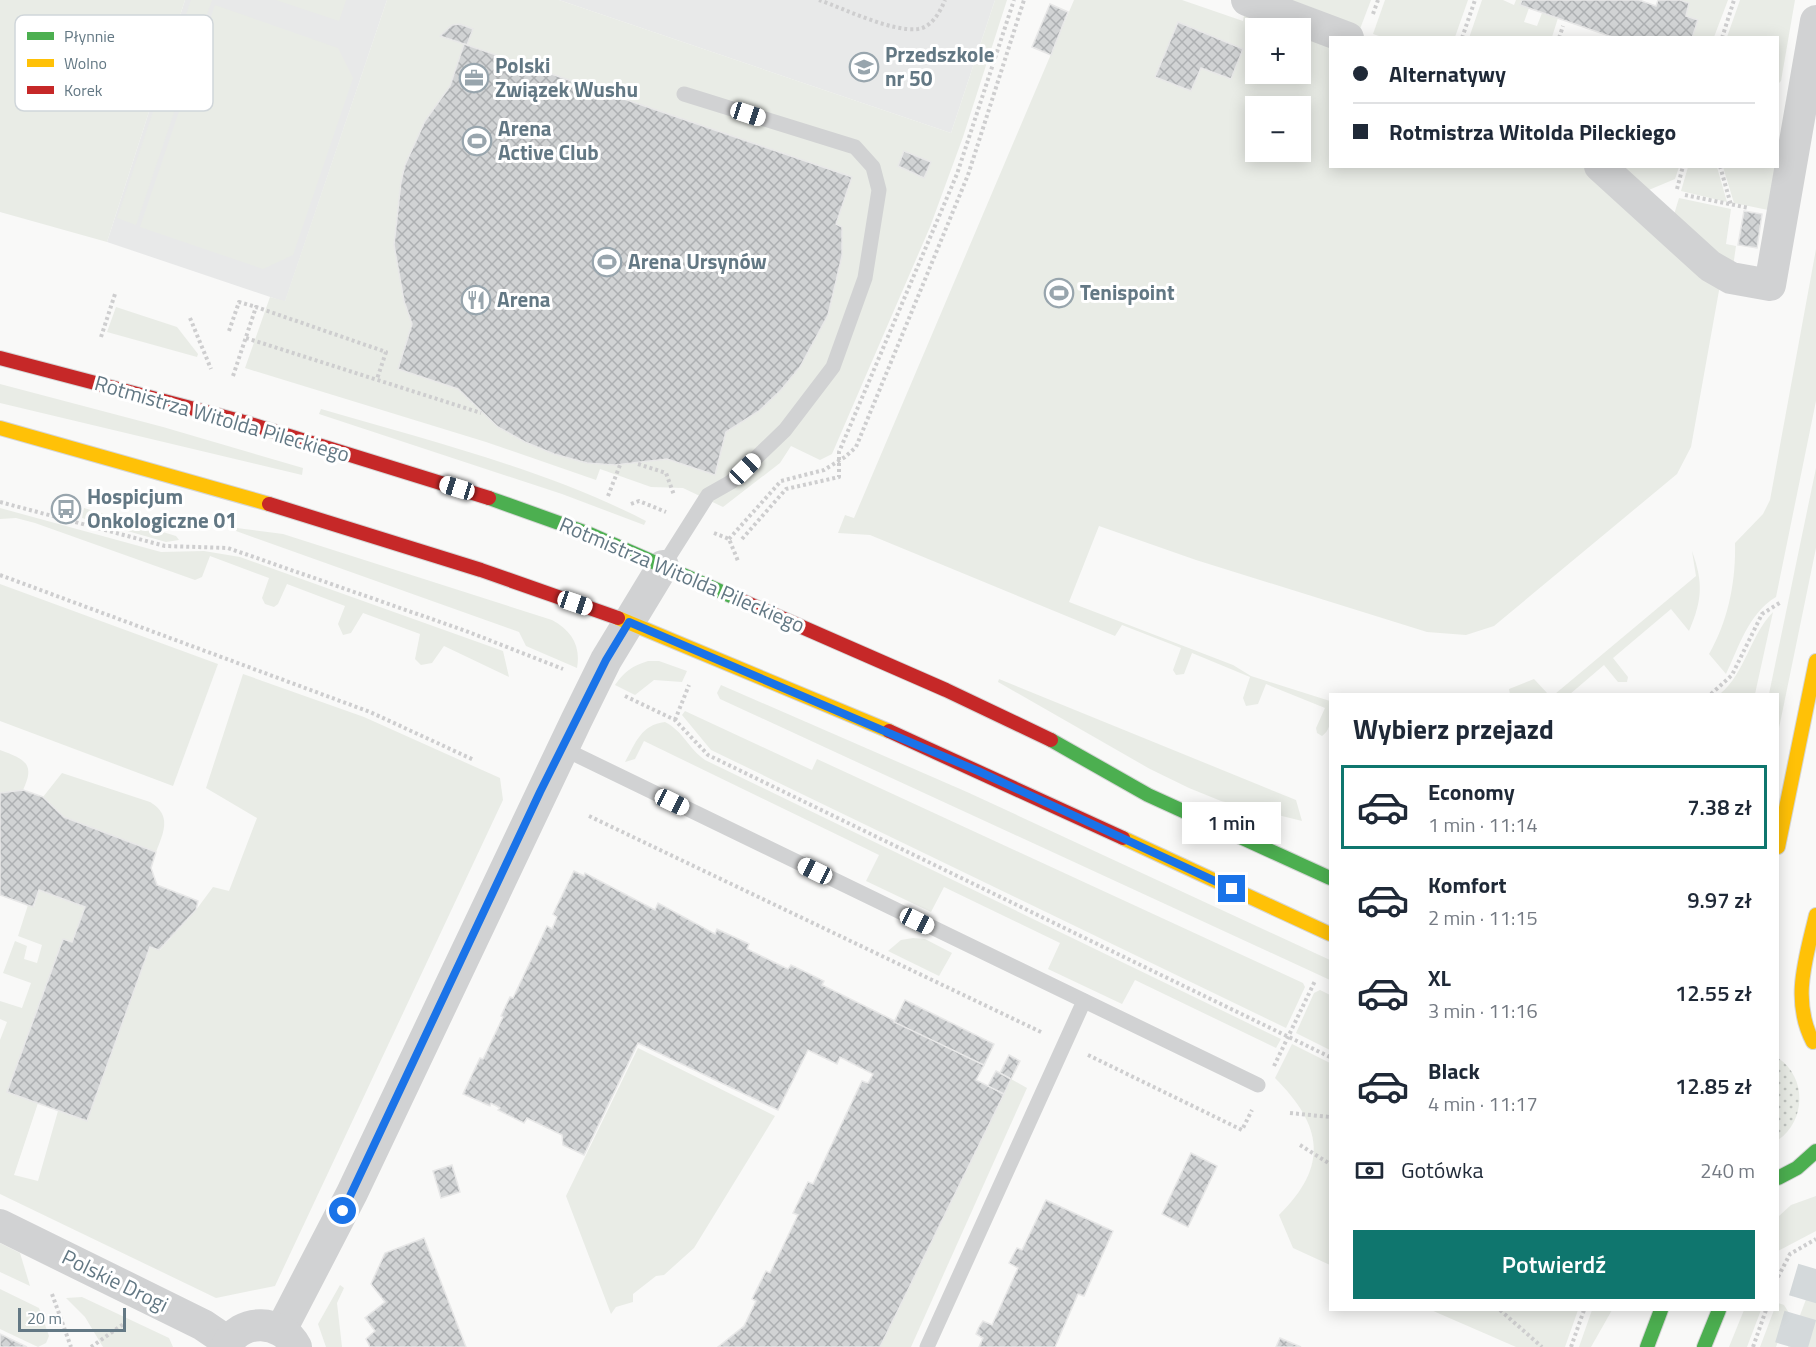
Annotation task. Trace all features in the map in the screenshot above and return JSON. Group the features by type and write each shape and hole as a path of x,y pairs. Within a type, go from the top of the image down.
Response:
{"main road":[{"name":"Rotmistrza Witolda Pileckiego","path":"0,358 244,422 500,501 663,566 966,699 1061,745 1148,795 1329,878"},
{"path":"0,428 84,449 340,526 452,561 629,622 978,771 1329,934"},
{"path":"1779,842 1816,661"},
{"path":"1814,1045 1805,1025 1801,999 1816,915"},
{"path":"1791,1025 1814,1045"},
{"path":"1647,1347 1662,1311"},
{"path":"1704,1347 1719,1311"}],"street":[{"path":"1247,0 1343,36"},
{"path":"1602,168 1710,266 1731,278 1770,285 1816,21"},
{"path":"227,1345 246,1327 258,1325 288,1338 352,1193 562,748 606,660 663,566"},
{"name":"Polskie Drogi","path":"0,1225 203,1325 227,1345"}],"lane":[{"path":"663,566 708,495 731,482 785,430 833,367 866,278 879,190 873,167 855,147 684,94"},
{"path":"562,748 1258,1085"},
{"path":"927,1347 1084,1001"}],"path":[{"path":"819,0 900,28 920,29 934,21 945,0"},
{"path":"742,539 786,489 839,477 837,462 839,452 957,174 1014,0"},
{"path":"729,539 781,481 824,470 856,447 968,175 1024,0"},
{"path":"1372,17 1378,0"},
{"path":"1463,36 1475,0"},
{"path":"1723,36 1734,0"},
{"path":"1560,36 1563,26"},
{"path":"1721,168 1731,204"},
{"path":"1676,193 1782,215"},
{"path":"101,337 115,294"},
{"path":"229,331 240,302 386,352 377,379"},
{"path":"233,376 256,308"},
{"path":"190,318 211,369"},
{"path":"246,338 482,413"},
{"path":"638,464 666,473 674,495"},
{"path":"608,496 620,465"},
{"path":"631,504 639,501 674,516"},
{"path":"0,502 165,546 228,548 496,642 566,670"},
{"path":"708,530 729,539 739,564 736,571"},
{"path":"0,575 370,712 474,760"},
{"path":"1712,693 1732,675 1762,614 1781,602"},
{"path":"675,720 692,678"},
{"path":"619,693 675,720 708,755 1329,1056"},
{"path":"589,816 1242,1130 1253,1109"},
{"path":"1273,1067 1315,981"},
{"path":"1290,1113 1329,1117"},
{"path":"1300,1144 1329,1163"},
{"path":"1779,1269 1790,1254 1816,1239"},
{"path":"52,1294 71,1347"},
{"path":"1501,1311 1542,1347"},
{"path":"1571,1347 1584,1311"},
{"path":"1753,1347 1766,1311"},
{"path":"91,1347 122,1327 129,1319"}],"shaded area":[{"path":"0,0 185,0 180,15 15,15 15,111 149,111 107,242 0,212"},
{"path":"185,0 387,0 285,302 107,242 149,111 213,111 213,15 180,15"},
{"path":"191,0 212,0 207,15 186,15"},
{"path":"276,0 346,0 339,21"},
{"name":"Arena Ursynów","path":"387,0 559,0 951,133 995,0 1007,0 963,137 930,227 832,454 820,460 791,446 780,463 723,507 683,488 651,487 600,469 596,480 486,442 245,368 270,297 285,301"},
{"name":"Przedszkole nr 50","path":"559,0 995,0 951,133"},
{"path":"1074,0 1182,0 1243,21 1245,10 1266,18 1245,18 1245,84 1311,84 1311,35 1329,42 1329,168 1585,168 1702,276 1720,285 1691,447 1677,474 1494,626 1466,635 1427,632 1196,560 1099,526 1069,602 1233,665 1251,676 1329,701 1329,725 1322,736 1317,733 1316,728 1325,708 1266,684 1258,704 1246,706 1243,698 1250,677 1192,653 1184,674 1176,675 1173,670 1181,648 1122,625 1115,636 870,535 838,533 845,515 854,518"},
{"path":"1290,0 1371,0 1360,29"},
{"path":"1385,0 1468,0 1455,36 1379,36 1373,34"},
{"path":"1482,0 1503,0 1514,5 1516,0 1522,0 1520,5 1529,8 1524,22 1537,26 1542,13 1558,18 1552,36 1470,36"},
{"path":"1681,0 1728,0 1714,36 1692,36 1686,16 1689,3"},
{"path":"1740,0 1795,0 1779,83 1779,36 1727,36"},
{"path":"215,5 338,48 353,78 293,255 263,269 140,227 179,111 213,111 212,15"},
{"path":"153,111 175,111 136,225 117,218"},
{"path":"1617,168 1679,168 1675,179 1644,192"},
{"path":"1688,168 1717,168 1727,202 1681,191"},
{"path":"1723,168 1776,168 1768,210 1734,203"},
{"path":"1679,198 1731,209 1726,244 1736,246 1733,267 1673,218"},
{"path":"1816,249 1816,401 1776,597 1758,612 1751,622 1726,674 1709,654 1730,601 1735,543 1763,514 1770,500"},
{"path":"116,307 177,327 198,354 197,357 107,332"},
{"path":"0,384 163,427 303,468 302,475 0,403"},
{"path":"321,409 528,471 646,521 644,525 562,494 319,414"},
{"path":"1816,468 1816,548 1779,728 1779,693 1769,693"},
{"path":"0,508 161,552 204,551 240,557 503,651 509,677 444,646 432,663 421,665 415,659 420,634 363,613 351,633 343,635 338,624 345,606 287,584 278,604 274,607 265,604 262,598 269,578 210,556 202,577 195,580 35,523 16,518 0,519"},
{"path":"84,508 176,536 179,540 166,542 82,518"},
{"path":"237,528 283,534 552,620 565,629 574,640 578,653 577,668 526,646 519,632 236,531"},
{"path":"1692,551 1700,581 1700,591 1697,609 1689,631 1671,609 1613,658 1628,677 1627,682 1618,682 1604,665 1571,693 1556,693 1696,576"},
{"path":"0,584 218,664 173,786 0,721"},
{"path":"1773,612 1755,693 1721,693 1736,675 1765,622"},
{"path":"648,661 659,661 687,671 682,682 654,680 635,695 615,685 629,670"},
{"path":"243,674 364,717 500,778 503,800 275,1286 216,1298 0,1194 0,1040 7,1022 0,1019 0,1001 22,1008 31,983 3,973 15,941 27,946 24,959 37,963 42,945 18,936 28,905 34,907 39,890 85,907 72,942 63,939 8,1092 38,1103 14,1175 38,1181 58,1111 87,1121 150,947 160,950 213,887 229,891 257,818 206,788"},
{"path":"999,679 1296,800 1302,821 1221,801 1189,788 1150,769 998,682"},
{"path":"1534,679 1547,693 1510,693 1509,689"},
{"path":"721,685 967,792 1329,960 1329,980 720,699 717,693"},
{"path":"685,711 812,770 817,759 1303,983 1305,987 1286,1028 711,750 682,715"},
{"path":"665,722 677,730 705,760 1281,1039 1276,1048 1135,980 1122,1004 1048,969 1060,943 944,887 931,912 866,881 879,855 644,741 635,759 625,762 636,741 645,731"},
{"path":"0,750 21,759 28,768 27,781 23,790 0,793"},
{"path":"62,773 150,802 157,807 164,818 164,824 162,838 156,852 64,817 43,797"},
{"path":"925,939 952,953 939,976 888,951 901,940"},
{"path":"1320,990 1329,994 1329,1050 1296,1033 1314,993"},
{"path":"1292,1044 1329,1062 1329,1265 1293,1248 1279,1215 1306,1180 1312,1163 1314,1146 1311,1130 1303,1113 1275,1078"},
{"path":"638,1048 775,1116 694,1248 664,1275 656,1276 633,1294 633,1302 616,1307 611,1314 566,1196"},
{"path":"1779,1059 1794,1076 1798,1087 1798,1111 1787,1132 1779,1139"},
{"path":"1011,1079 1027,1088 911,1347 880,1347"},
{"path":"1816,1196 1816,1231 1779,1250 1779,1216 1791,1205"},
{"path":"0,1243 20,1253 30,1286 0,1272"},
{"path":"1816,1273 1816,1347 1788,1347"},
{"path":"340,1285 344,1288 337,1303 342,1347 326,1347 318,1324"},
{"path":"0,1289 39,1308 49,1336 46,1343 38,1347 0,1329"},
{"path":"82,1297 169,1338 173,1347 103,1347 85,1317 66,1298"},
{"path":"1779,1303 1784,1305 1789,1313 1776,1347 1760,1347 1774,1311 1779,1311"},
{"path":"1433,1311 1578,1311 1565,1347 1516,1347"},
{"path":"1592,1311 1611,1311 1591,1347 1579,1347"},
{"path":"1744,1311 1761,1311 1747,1347 1729,1347"}],"building":[{"path":"1522,0 1639,0 1656,6 1658,0 1680,0 1689,3 1686,16 1698,20 1693,36 1609,36 1520,5"},
{"path":"1050,4 1068,12 1051,55 1032,47"},
{"path":"1178,22 1243,49 1231,79 1201,68 1191,91 1155,77"},
{"path":"460,24 473,29 467,45 440,36 452,25"},
{"path":"464,44 852,177 836,224 842,227 842,256 828,315 800,367 781,390 759,411 726,432 715,475 667,459 615,465 587,463 554,454 498,427 458,389 398,369 412,324 404,301 394,245 401,182 405,165 425,121 450,86"},
{"path":"904,151 931,162 924,178 898,166"},
{"path":"1744,211 1762,214 1757,248 1738,245"},
{"path":"23,790 43,797 64,817 156,852 151,868 157,885 198,901 196,910 159,950 150,947 87,1121 7,1092 63,939 72,942 85,907 39,890 33,907 0,895 0,793"},
{"path":"574,871 584,876 585,873 655,910 658,903 715,934 717,929 749,944 747,949 788,969 791,965 824,981 822,985 984,1065 976,1080 1004,1094 880,1347 718,1347 744,1326 756,1301 752,1299 766,1271 770,1273 798,1215 793,1213 808,1182 813,1184 862,1081 868,1083 873,1074 840,1057 837,1064 808,1050 778,1110 638,1043 584,1155 563,1145 562,1135 527,1118 524,1123 498,1110 500,1108 491,1103 490,1106 463,1094 480,1058 483,1059 510,997 513,998 547,926 552,929 557,917 553,914"},
{"path":"905,1000 994,1044 984,1065 894,1022"},
{"path":"1009,1055 1020,1061 1011,1079 1000,1073"},
{"path":"996,1071 1011,1079 1004,1094 988,1086"},
{"path":"1191,1153 1217,1166 1188,1227 1162,1214"},
{"path":"452,1165 460,1192 441,1198 433,1171"},
{"path":"1046,1200 1113,1231 1084,1296 1078,1294 1055,1347 979,1347 983,1338 976,1334 979,1327 983,1321 992,1325 1018,1268 1009,1263 1017,1248 1022,1250"},
{"path":"424,1238 466,1347 370,1347 366,1339 375,1331 365,1318 385,1302 371,1284 385,1253"},
{"path":"0,1334 27,1347 0,1347"},
{"path":"1280,1338 1301,1347 1276,1347"}],"tunnel":[{"path":"1791,1347 1816,1262"}],"traffic: fast":[{"path":"489,498 587,533 738,599"},
{"path":"1051,740 1148,795 1329,878"},
{"path":"1779,1177 1797,1168 1816,1151"},
{"path":"1647,1347 1661,1311"},
{"path":"1704,1347 1719,1311"}],"traffic: slow":[{"path":"0,428 269,504"},
{"path":"618,618 889,731"},
{"path":"1779,842 1816,661"},
{"path":"1123,838 1329,934"},
{"path":"1813,1042 1806,1026 1803,1010 1802,979 1816,915"}],"traffic: jam":[{"path":"0,358 244,422 489,498"},
{"path":"269,504 481,570 618,618"},
{"path":"738,599 946,690 1051,740"},
{"path":"889,731 1123,838"}],"place":[{"name":"Przedszkole nr 50","path":"864,67"},
{"name":"Polski Związek Wushu","path":"474,78"},
{"name":"Arena Active Club","path":"477,141"},
{"name":"Arena Ursynów","path":"607,262"},
{"name":"Tenispoint","path":"1059,293"},
{"name":"Arena","path":"476,300"},
{"name":"Hospicjum Onkologiczne 01","path":"66,509"}],"route":[{"path":"343,1211 540,792 606,660 629,622 718,658 978,771 1232,889"}]}
